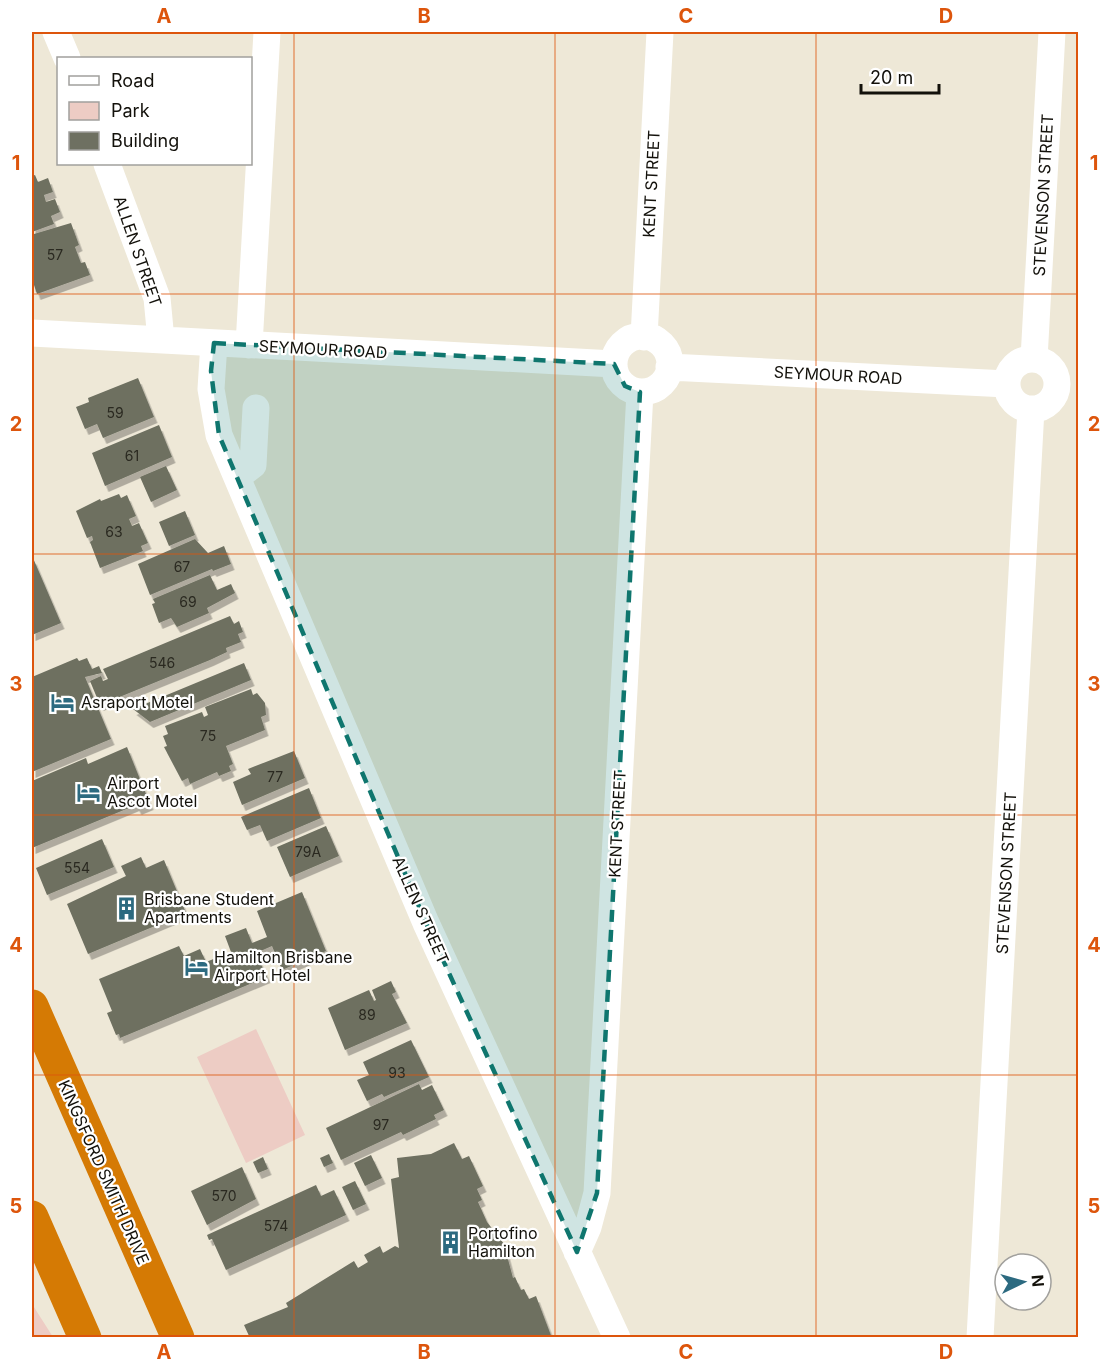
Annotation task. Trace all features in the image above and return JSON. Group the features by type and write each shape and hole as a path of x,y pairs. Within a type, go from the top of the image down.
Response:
{"highway":[{"name":"KINGSFORD SMITH DRIVE","path":"32,1006 178,1338"},
{"path":"32,1217 85,1338"}],"street":[{"path":"56,32 67,57"},
{"path":"249,345 267,32"},
{"name":"KENT STREET","path":"644,337 660,32"},
{"name":"STEVENSON STREET","path":"1034,359 1052,32"},
{"name":"ALLEN STREET","path":"107,165 157,298 161,339"},
{"name":"SEYMOUR ROAD","path":"32,333 614,364"},
{"path":"644,337 653,339 665,350 669,367 663,382 649,391 640,392 625,386 615,372 614,364 620,347 627,341 644,337"},
{"name":"ALLEN STREET","path":"214,343 212,403 219,435 426,923 617,1338"},
{"path":"1034,359 1049,365 1068,387 1056,394 1046,406 1031,409 1017,404 1012,399 1007,384 1009,376 1019,363 1034,359"},
{"name":"SEYMOUR ROAD","path":"669,367 1007,384"},
{"name":"KENT STREET","path":"577,1252 588,1227 597,1193 640,392"},
{"path":"237,477 253,465 256,408"},
{"name":"STEVENSON STREET","path":"980,1338 1031,409"}],"highlighted area":[{"path":"214,343 614,364 625,386 640,392 597,1193 577,1252 426,923 219,435 211,371"}],"green space":[{"path":"256,1029 305,1135 246,1163 197,1057"},
{"path":"32,1304 53,1337 32,1337"}],"building":[{"path":"35,175 38,182 48,178 53,192 44,195 46,202 55,199 60,212 51,216 54,224 32,232 32,176"},
{"path":"71,223 79,245 75,247 81,263 85,262 90,275 37,294 34,285 32,286 32,237 34,234"},
{"path":"138,378 154,417 103,438 97,424 85,429 76,407 89,402 88,398"},
{"path":"159,425 172,457 105,486 92,453"},
{"path":"166,466 177,490 151,502 140,477"},
{"path":"119,494 121,498 127,495 136,516 129,519 132,526 139,523 148,543 141,546 143,551 100,568 90,542 93,540 92,536 87,538 76,511 100,499 101,501"},
{"path":"185,511 195,535 169,546 159,522"},
{"path":"195,539 208,553 224,546 231,564 213,571 212,569 150,595 138,564"},
{"path":"32,559 61,623 32,635"},
{"path":"210,575 217,590 231,584 235,593 207,608 209,613 177,627 171,618 159,623 152,604 155,603 153,599"},
{"name":"Asraport Motel","path":"230,616 234,624 239,621 243,632 238,634 241,642 226,648 227,652 100,705 90,681 101,676 103,681 108,679 103,669"},
{"name":"Asraport Motel","path":"77,658 79,661 87,658 92,669 99,666 102,673 85,677 111,739 32,772 32,677"},
{"path":"244,663 251,680 150,722 133,709"},
{"path":"251,689 253,695 257,693 265,703 266,715 261,717 265,730 226,746 233,764 229,766 231,771 219,776 217,772 190,784 188,778 182,781 164,747 167,746 163,736 168,734 165,726 202,712 204,717 208,715 205,707"},
{"name":"Airport Ascot Motel","path":"127,747 150,804 138,809 136,805 32,848 32,781 86,758 88,764"},
{"path":"294,751 305,778 242,805 233,782 251,774 248,769"},
{"path":"309,788 321,818 267,841 260,825 247,830 241,817"},
{"path":"326,826 339,856 290,877 277,847"},
{"path":"102,839 114,867 47,895 36,868"},
{"name":"Brisbane Student Apartments","path":"141,857 146,868 164,860 186,913 88,954 67,904 126,876 121,866"},
{"name":"Hamilton Brisbane Airport Hotel","path":"302,892 326,951 282,970 272,946 256,953 267,977 120,1038 119,1034 116,1035 107,1013 112,1011 99,979 179,946 184,956 200,949 206,962 231,952 225,936 246,928 252,943 267,937 257,911"},
{"path":"391,981 396,992 392,994 407,1023 345,1050 328,1008 369,990 374,1001 376,1000 372,990"},
{"path":"411,1040 429,1077 384,1097 382,1094 367,1101 357,1080 369,1075 363,1062"},
{"path":"419,1084 422,1090 432,1085 444,1110 434,1115 436,1119 403,1135 401,1132 341,1160 326,1128"},
{"name":"Portofino Hamilton","path":"454,1143 462,1159 469,1156 483,1186 477,1189 482,1200 478,1202 487,1222 504,1244 513,1278 515,1277 521,1290 524,1289 529,1299 536,1296 552,1338 455,1338 453,1335 445,1338 250,1338 244,1325 288,1307 286,1303 354,1261 358,1268 368,1262 364,1255 380,1246 383,1253 395,1246 399,1248 391,1179 399,1177 397,1158 431,1154"},
{"path":"329,1154 333,1163 324,1167 320,1158"},
{"path":"371,1155 382,1178 365,1186 354,1163"},
{"path":"263,1157 268,1169 258,1173 253,1162"},
{"path":"242,1167 256,1199 207,1225 191,1191"},
{"path":"355,1181 366,1204 353,1210 342,1187"},
{"path":"316,1185 321,1196 334,1190 346,1215 226,1270 212,1239 209,1240 207,1235"}],"place":[{"name":"Asraport Motel","path":"63,702"},
{"name":"Airport Ascot Motel","path":"89,792"},
{"name":"Brisbane Student Apartments","path":"126,908"},
{"name":"Hamilton Brisbane Airport Hotel","path":"196,966"},
{"name":"Portofino Hamilton","path":"450,1242"}]}
